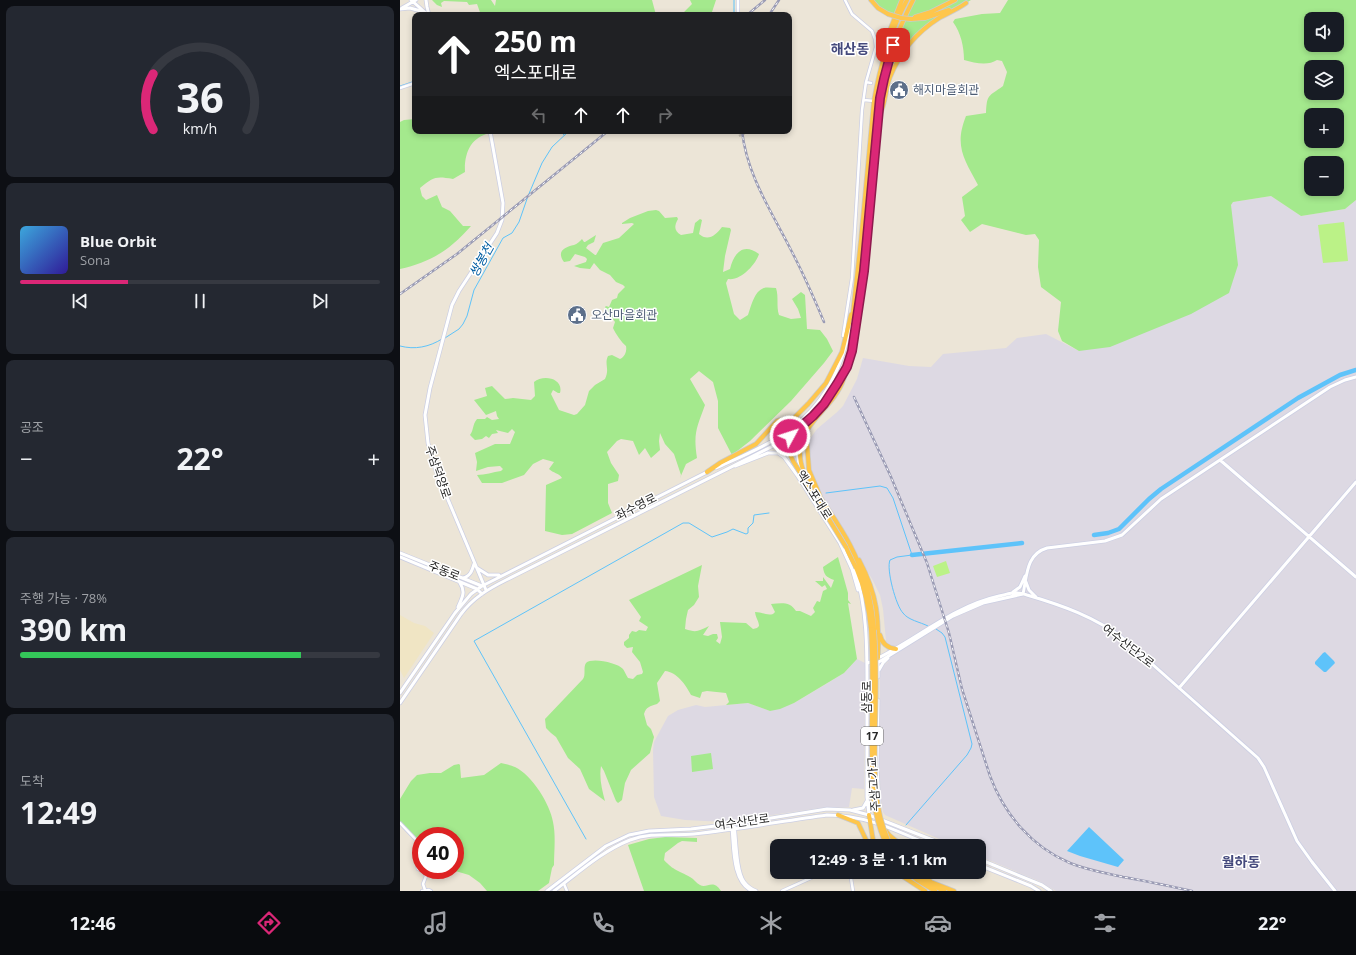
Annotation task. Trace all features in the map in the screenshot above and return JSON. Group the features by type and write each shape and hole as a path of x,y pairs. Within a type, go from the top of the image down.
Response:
{"highway":[{"path":"871,0 878,8 888,14 911,19 930,17 966,3"},
{"path":"881,67 884,45 902,0"},
{"name":"엑스포대로","path":"875,630 865,594 848,547 793,461 786,445 785,436 789,423 826,383 842,352 848,317 853,313 862,240 874,101 881,67 893,30 907,0"},
{"name":"엑스포대로","path":"875,630 873,614 865,581 824,503 817,495 804,473 800,454 802,438 808,427 836,394 843,379 853,344 862,286 882,85 898,32 913,0"},
{"path":"911,19 931,12 955,0"},
{"path":"878,118 882,108 889,78 912,41 927,27 971,0"},
{"path":"707,472 720,463 756,444 777,421 785,419 793,422"},
{"path":"807,443 810,474 824,503"},
{"path":"875,630 884,643 897,650"},
{"path":"875,630 878,660"},
{"name":"주삼고가교","path":"875,630 876,795 880,820 885,839"},
{"path":"838,815 858,823 866,839"},
{"path":"869,815 873,839"},
{"path":"884,826 889,835 895,839"},
{"path":"907,879 926,891"},
{"path":"916,879 936,891"},
{"path":"923,879 944,891"},
{"path":"928,879 954,891"}],"street":[{"path":"426,0 428,12"},
{"path":"738,0 738,12"},
{"path":"843,336 848,317 852,278 866,82 876,44 872,31 852,14 845,0"},
{"path":"400,9 413,1 424,12"},
{"path":"400,9 410,8 424,12"},
{"path":"866,82 871,83"},
{"path":"400,88 412,84"},
{"path":"864,100 874,101"},
{"name":"주삼덕양로","path":"483,585 436,471 428,443 426,409 430,388 455,297 497,233 502,220 503,203 491,134"},
{"name":"좌수영로","path":"400,693 455,613 477,589 707,472 762,447 778,438 794,426 813,408 829,387 843,359 853,313"},
{"name":"좌수영로","path":"400,703 461,614 486,590 772,447 798,430 813,416 824,404 847,367"},
{"path":"1009,594 1020,587 1032,559 1042,550 1109,540 1122,535 1159,500 1330,387 1356,378"},
{"path":"784,457 784,452 786,449 791,447 794,449 797,453 799,467 804,473"},
{"path":"729,468 770,453 778,453 784,457 840,543 852,569 862,604"},
{"path":"1220,460 1356,578"},
{"path":"1179,688 1356,482"},
{"name":"주동로","path":"400,554 483,585 486,590"},
{"name":"주동로","path":"400,557 477,589 482,594"},
{"path":"852,561 859,582 862,604"},
{"path":"456,576 463,578 468,576 475,566 488,575 502,575"},
{"path":"1023,594 1027,571"},
{"path":"1026,580 1029,590 1039,599"},
{"path":"455,613 464,595 463,588 459,581"},
{"path":"878,673 882,663 897,650 937,622 985,599 1009,594 1023,594"},
{"path":"867,668 953,616 976,606 1023,594"},
{"name":"여수산단2로","path":"1023,594 1084,615 1110,628 1260,760 1297,841 1335,891"},
{"name":"삼동로","path":"862,604 868,663 867,797 869,815"},
{"path":"868,663 878,660"},
{"name":"삼동로","path":"878,660 877,766 880,811 884,826"},
{"path":"850,810 863,808 866,804 867,797"},
{"name":"여수산단로","path":"547,891 606,846 629,835 649,831 691,829 733,824 827,809 850,810 869,815 931,839"},
{"name":"여수산단로","path":"554,891 609,850 630,840 641,837 734,830 810,817 838,815 870,820 916,839"},
{"path":"400,823 412,836"},
{"path":"733,824 739,872 748,887 756,891"},
{"path":"734,830 738,876 747,889 752,891"},
{"path":"986,862 1051,891"},
{"path":"986,868 1031,886 1039,891"},
{"path":"425,879 423,884 424,891 431,891"},
{"path":"782,891 809,879"},
{"path":"851,879 853,891"},
{"path":"564,884 567,891"}],"shaded area":[{"path":"1271,196 1301,216 1345,209 1356,200 1356,891 1056,891 1039,881 986,859 986,839 939,839 885,815 883,812 879,762 880,672 882,667 888,662 883,609 880,595 872,579 811,477 807,444 817,429 843,406 857,379 863,358 909,366 931,367 943,354 1006,348 1017,338 1046,334 1079,351 1233,202"},
{"path":"400,615 414,623 425,626 434,633 404,678 400,670"},
{"path":"857,659 865,663 864,789 852,788 849,807 826,807 725,822 685,820 661,816 654,797 653,750 654,742 668,716 678,710 696,705 705,707 748,703 770,711 794,703 826,684 844,673"}],"green space":[{"path":"432,0 491,0 495,6 496,0 652,0 655,12 480,12 477,4 469,5 467,2 444,1 441,3 442,7 437,5"},
{"path":"690,0 716,0 712,12 684,12 692,4"},
{"path":"871,0 971,0 940,18 912,41 889,78 879,76 895,16 888,14"},
{"path":"1008,0 1356,0 1356,200 1345,209 1301,216 1271,196 1233,202 1231,205 1238,265 1229,293 1191,314 1110,347 1079,351 1062,341 1058,331 1061,302 1041,287 1038,267 1039,240 1035,234 1026,235 982,224 970,232 961,220 965,216 962,197 978,185 962,152 962,127 966,116 986,113 989,96 1003,86 1007,72 1002,61 997,60 990,63 981,63 964,60 962,40 953,22 955,19 982,14 1000,13"},
{"path":"412,119 412,134 486,134 473,142 467,152 465,172 453,179 435,178 420,188 422,196 426,200 437,195 442,207 450,211 463,226 471,226 455,242 431,259 400,269 400,122"},
{"path":"648,211 659,211 665,218 677,217 678,219 675,228 681,235 693,233 695,223 700,219 702,220 699,234 702,236 712,236 722,227 730,228 731,230 723,272 730,269 734,258 744,249 748,249 759,254 755,262 743,275 733,279 728,279 726,283 734,314 740,320 748,315 753,300 758,292 764,288 776,288 779,315 791,319 801,318 792,299 801,292 805,295 807,329 820,330 827,339 833,351 791,401 750,441 732,455 718,428 718,401 713,382 699,371 690,379 705,405 696,430 695,442 697,458 686,464 680,478 681,475 674,454 665,444 660,433 660,450 651,458 645,448 639,455 633,441 621,439 617,441 607,452 611,463 619,475 618,481 608,484 608,503 612,513 572,534 562,535 545,531 546,485 562,478 549,469 554,462 543,459 533,464 524,475 502,483 482,483 477,475 501,471 503,469 500,466 488,467 476,471 477,462 475,453 495,444 510,444 515,432 512,429 508,433 496,430 498,433 492,434 489,438 486,436 482,439 475,440 470,435 477,419 485,419 487,417 492,420 499,419 496,411 486,415 474,400 487,396 485,388 492,386 505,399 513,398 531,400 535,396 534,382 542,378 547,378 556,381 559,384 560,393 553,390 551,394 559,410 574,415 577,414 585,405 589,391 605,379 608,356 612,355 620,359 625,354 626,346 614,330 613,328 615,322 605,307 609,307 612,300 617,298 618,294 625,287 616,282 610,275 600,270 594,263 590,269 574,266 586,262 587,259 585,257 575,254 570,261 564,262 561,252 565,248 575,245 582,239 585,242 596,235 594,242 586,248 596,255 603,243 619,238 634,224 622,223"},
{"path":"1344,222 1348,261 1323,263 1318,225"},
{"path":"838,557 848,593 848,600 851,604 848,603 857,659 844,673 794,703 780,709 770,711 748,703 726,705 729,702 726,693 707,691 702,692 700,698 691,695 687,687 677,676 665,671 657,683 660,701 657,704 647,708 644,714 647,725 651,729 654,737 650,753 631,770 625,783 622,800 618,803 616,801 601,766 602,788 605,801 589,789 580,769 568,758 556,737 546,728 545,719 583,679 585,665 589,661 599,661 616,665 623,669 628,678 633,679 637,675 642,674 643,672 640,662 632,652 633,647 627,648 624,645 624,642 629,638 632,631 646,631 648,627 639,621 641,617 629,600 702,565 698,586 699,597 694,605 688,610 685,629 697,631 709,626 703,635 708,636 717,634 718,638 716,641 720,644 722,637 720,622 746,623 753,629 757,628 759,624 755,612 769,615 773,614 775,612 771,604 788,604 796,611 800,611 811,616 815,612 813,608 817,601 820,602 823,591 827,589 825,585 822,587 815,581 823,581 823,577 831,588 834,580 826,575 823,567"},
{"path":"946,561 950,573 937,577 933,566"},
{"path":"711,753 713,769 692,772 691,756"},
{"path":"501,763 515,767 528,776 534,783 548,807 553,822 555,844 554,865 549,883 538,891 487,891 480,883 469,875 464,874 464,827 412,827 412,836 400,823 400,799 411,781 417,775 441,773 454,765 459,764 461,778 484,775"},
{"path":"665,837 697,838 697,842 682,841 678,843 665,853 664,860 667,864 700,885 703,886 713,884 721,891 644,891 628,845 649,839"}],"water":[{"path":"1325,652 1335,663 1326,672 1324,672 1315,664 1315,662"},
{"path":"1089,827 1124,860 1118,867 1067,851"}],"waterway":[{"name":"쌍봉천","path":"734,0 734,12"},
{"path":"400,86 412,82"},
{"name":"쌍봉천","path":"445,338 459,329 463,324 467,316 474,290 503,238 512,233 519,222 542,163 552,147 566,134"},
{"name":"쌍봉천","path":"400,346 411,348 422,347 442,339"},
{"path":"1094,535 1108,533 1119,529 1161,489 1298,398 1340,375 1356,370"},
{"path":"826,493 880,486 887,488 893,498 912,555 897,557 890,560 889,571 897,603 905,615 928,626"},
{"path":"586,839 474,641 683,523 689,523 712,537 733,529 746,534 748,533 748,528 753,523 754,515 769,513"},
{"path":"912,555 1022,543"},
{"path":"906,825 967,755 972,744 945,637 936,629"}],"tunnel":[{"path":"739,136 743,134"},
{"path":"793,422 802,429 807,443"}],"railway":[{"path":"751,12 765,0"},
{"path":"771,12 779,0"},
{"path":"400,294 457,254 604,134"},
{"path":"743,134 749,163 761,193 801,269 824,322"},
{"path":"854,397 891,477 927,563 949,633 962,689 990,776 1011,816 1021,828 1043,848 1070,863 1103,873 1192,891"}],"place":[{"name":"해지마을회관","path":"899,90"},
{"name":"오산마을회관","path":"577,315"}],"district":[{"name":"해산동","path":"850,49"},
{"name":"월하동","path":"1241,862"}],"route":[{"path":"790,436 824,404 847,367 852,351 864,271 880,98 893,45"}]}
